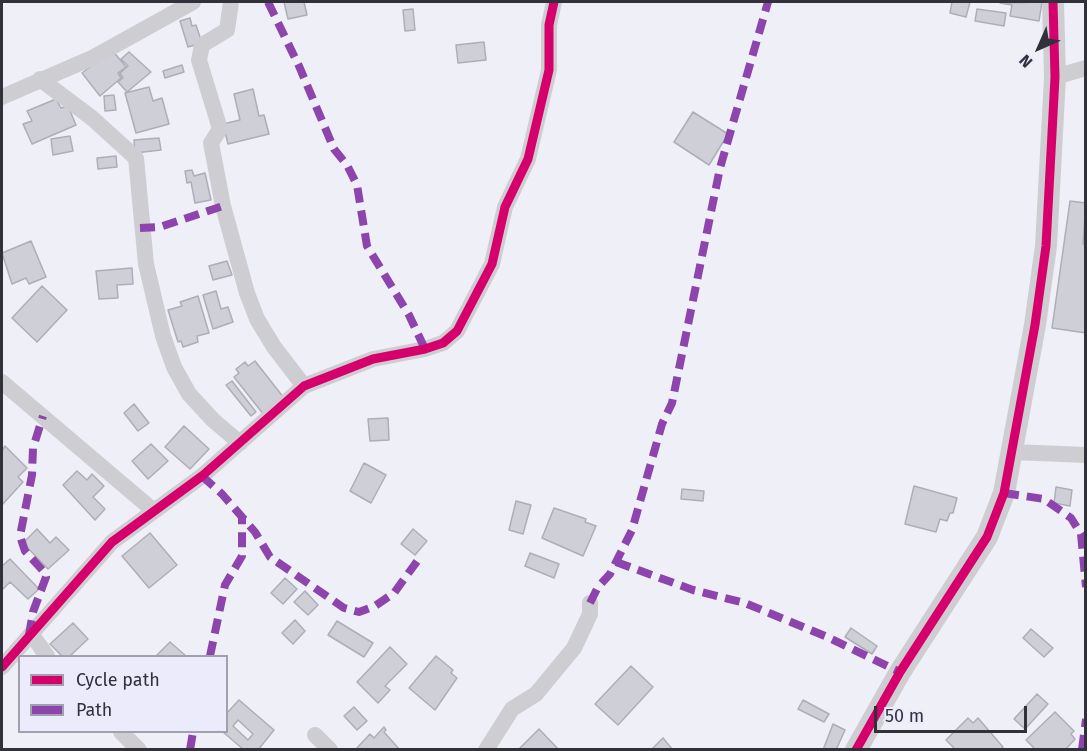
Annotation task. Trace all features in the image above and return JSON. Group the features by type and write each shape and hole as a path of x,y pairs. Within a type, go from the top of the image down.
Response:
{"street":[{"path":"2,97 94,57 193,2"},
{"path":"231,2 227,30 202,45 199,60 220,129 211,142 223,206 247,293 257,319 274,347 304,386"},
{"path":"2,667 33,635 112,542 154,512 304,386 373,359 425,349 443,343 457,331 492,264 505,207 528,159 549,70 549,25 554,2"},
{"path":"856,750 900,672 987,537 1002,498 1013,452 1046,246 1055,77 1053,2"},
{"path":"1055,77 1086,68"},
{"path":"40,79 84,112 135,158 146,264 163,336 174,367 189,394 213,420 240,442"},
{"path":"2,382 154,512"},
{"path":"1013,452 1086,455"},
{"path":"486,750 512,709 536,694 574,648 590,614 590,603"},
{"path":"33,635 46,655"},
{"path":"122,733 139,750"},
{"path":"315,735 330,750"}],"building":[{"path":"284,2 304,2 307,15 288,19"},
{"path":"952,2 970,2 966,17 950,13"},
{"path":"1042,2 1039,21 1010,16 1012,5 1000,3"},
{"path":"413,9 415,30 405,31 403,10"},
{"path":"977,9 1006,13 1004,26 975,21"},
{"path":"190,18 192,26 196,25 202,43 188,47 180,21"},
{"path":"484,42 486,60 458,63 456,45"},
{"path":"112,50 126,67 118,73 121,78 100,96 82,73"},
{"path":"129,52 151,72 127,92 118,82 123,78 120,73 128,66 121,59"},
{"path":"182,65 184,72 165,78 163,71"},
{"path":"149,87 153,101 162,98 169,124 136,133 125,93"},
{"path":"253,89 259,116 264,115 269,134 228,144 223,124 240,120 234,94"},
{"path":"114,95 116,110 105,111 104,96"},
{"path":"56,99 61,108 68,106 76,125 32,144 23,124 32,121 27,111"},
{"path":"693,112 728,134 709,165 674,142"},
{"path":"70,136 73,151 53,155 51,139"},
{"path":"159,138 161,150 135,153 134,140"},
{"path":"116,156 117,167 98,169 97,158"},
{"path":"192,170 194,176 205,173 211,200 195,203 191,182 187,183 185,171"},
{"path":"1070,201 1086,203 1083,244 1086,244 1086,333 1052,328"},
{"path":"31,241 46,277 29,284 26,278 12,284 2,253"},
{"path":"227,261 232,275 213,280 209,266"},
{"path":"132,268 133,284 117,285 118,298 99,299 96,271"},
{"path":"42,286 67,310 37,342 12,318"},
{"path":"216,291 221,309 228,307 233,322 213,329 203,295"},
{"path":"198,296 209,333 197,336 198,342 183,347 181,341 178,342 168,310 182,306 180,302"},
{"path":"255,361 284,398 264,415 234,377 239,373 236,369 245,362 248,366"},
{"path":"232,381 256,412 251,416 226,385"},
{"path":"134,404 149,423 138,431 124,413"},
{"path":"388,418 389,440 370,441 368,419"},
{"path":"184,426 209,449 190,469 165,447"},
{"path":"151,444 168,461 148,479 132,461"},
{"path":"5,446 27,468 18,477 23,482 2,505 2,451"},
{"path":"364,463 386,475 371,503 350,491"},
{"path":"77,471 87,480 92,474 104,486 93,497 105,509 95,520 63,485"},
{"path":"914,486 957,498 953,513 950,513 947,521 940,519 936,532 905,524"},
{"path":"1056,487 1072,490 1070,506 1054,503"},
{"path":"682,489 704,491 703,501 681,499"},
{"path":"516,501 531,505 523,534 509,530"},
{"path":"554,508 586,519 585,522 596,526 583,556 542,538"},
{"path":"37,529 50,543 56,537 69,550 48,569 23,543"},
{"path":"413,529 427,541 415,555 401,544"},
{"path":"150,533 177,565 149,588 122,556"},
{"path":"530,553 559,564 554,578 525,566"},
{"path":"10,559 39,589 28,599 10,582 2,590 2,566"},
{"path":"285,578 297,589 283,604 271,593"},
{"path":"305,591 318,605 308,615 294,602"},
{"path":"295,620 305,631 293,644 282,633"},
{"path":"337,621 373,643 364,657 328,635"},
{"path":"73,623 88,639 71,655 61,655 50,644"},
{"path":"851,628 877,646 872,654 845,637"},
{"path":"1031,629 1053,648 1044,657 1023,638"},
{"path":"170,642 185,655 157,655"},
{"path":"390,647 407,664 385,686 390,690 378,703 357,682"},
{"path":"436,656 453,670 451,673 457,678 435,710 409,688"},
{"path":"631,666 653,687 618,725 595,704"},
{"path":"1037,694 1048,704 1025,729 1014,719"},
{"path":"239,700 274,730 258,750 244,750 224,733 228,733 228,712","holes":["238,720 253,734 248,740 233,726"]},
{"path":"803,700 829,714 824,722 798,709"},
{"path":"354,707 367,721 357,730 344,716"},
{"path":"1055,712 1074,731 1071,734 1075,739 1065,750 1036,750 1026,740"},
{"path":"968,718 973,723 978,718 1003,747 1000,750 956,750 946,740"},
{"path":"833,724 845,730 836,750 823,750"},
{"path":"384,727 386,730 384,732 400,750 355,750 370,734 374,738"},
{"path":"539,729 559,750 518,750"},
{"path":"663,738 673,750 651,750"}],"marked path":[{"path":"268,2 299,66 334,149 347,165 357,185 367,246 409,315 425,349"},
{"path":"590,603 598,587 610,574 632,530 662,424 672,403 720,168 768,2"},
{"path":"140,228 160,227 223,206"},
{"path":"29,635 33,612 46,577 25,551 20,536 32,475 33,448 43,416"},
{"path":"202,476 222,494 255,532 270,557 344,608 359,612 375,606 394,593 418,560"},
{"path":"1004,493 1044,499 1071,518 1081,534 1086,587"},
{"path":"210,655 225,585 242,556 242,517"},
{"path":"616,562 693,590 745,603 825,636 900,672"},
{"path":"1082,750 1086,719"},
{"path":"190,750 193,733"}],"cycle path":[{"path":"2,667 112,542 202,476 304,386 373,359 425,349 443,343 457,331 492,264 505,207 528,159 549,70 549,25 554,2"},
{"path":"856,750 900,672 987,537 1004,493 1035,325 1046,246 1055,77 1053,2"}]}
